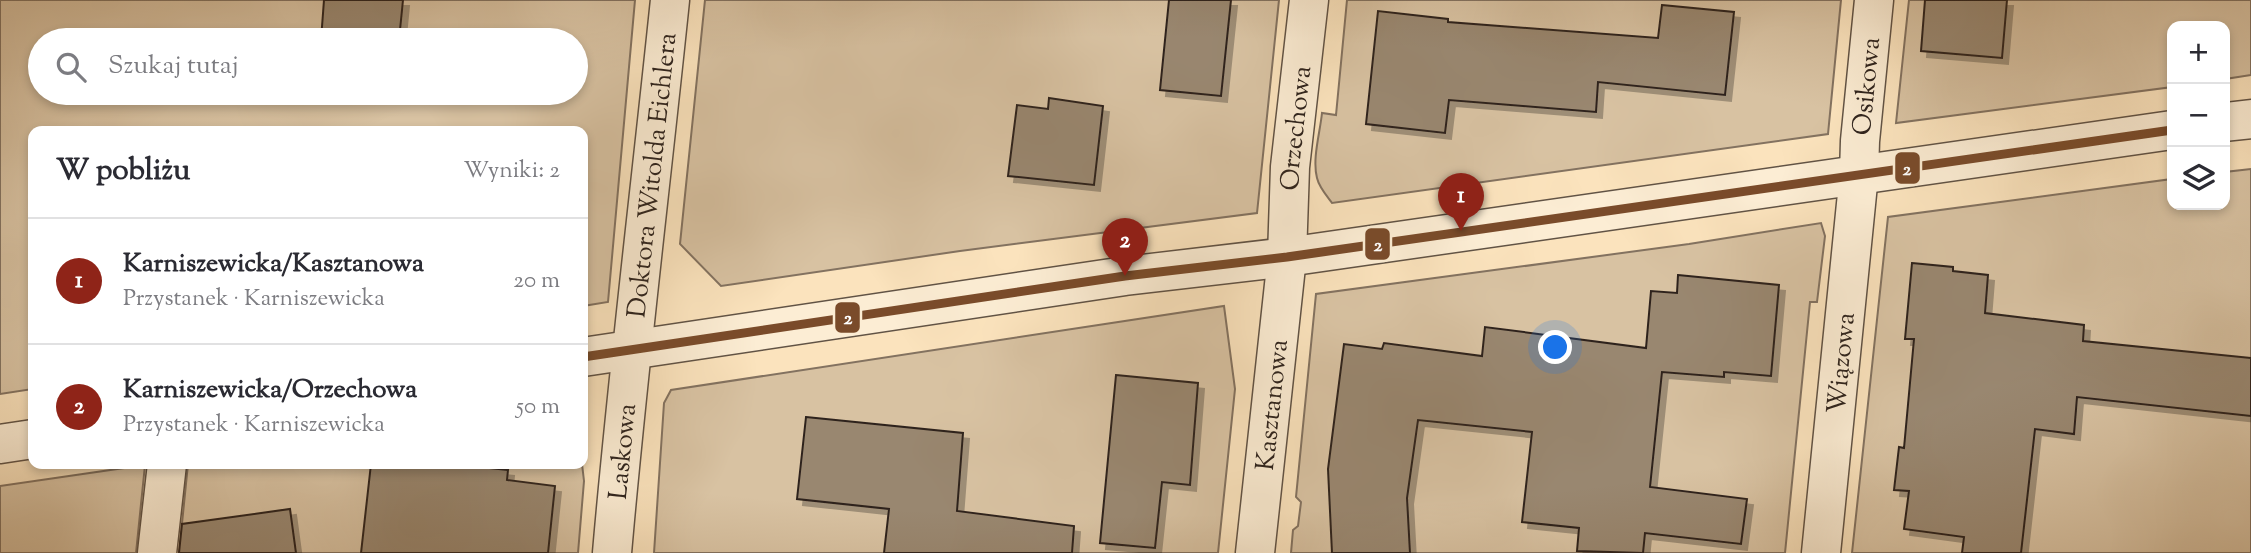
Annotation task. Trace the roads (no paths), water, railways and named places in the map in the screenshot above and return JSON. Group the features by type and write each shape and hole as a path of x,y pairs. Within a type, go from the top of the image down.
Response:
{"street":[{"name":"Doktora Witolda Eichlera","path":"630,350 639,293 670,0"},
{"name":"Orzechowa","path":"1287,257 1290,167 1309,0"},
{"name":"Osikowa","path":"1859,174 1874,0"},
{"path":"2230,121 2251,119"},
{"path":"588,356 1125,276 1287,257 2167,131"},
{"name":"Wiązowa","path":"1821,553 1859,174"},
{"name":"Kasztanowa","path":"1255,553 1287,257"},
{"name":"Laskowa","path":"612,553 630,350"},
{"path":"0,444 28,440"},
{"path":"157,553 166,469"}],"place":[{"name":"Karniszewicka/Kasztanowa","path":"1461,231"},
{"name":"Karniszewicka/Orzechowa","path":"1125,276"}]}
